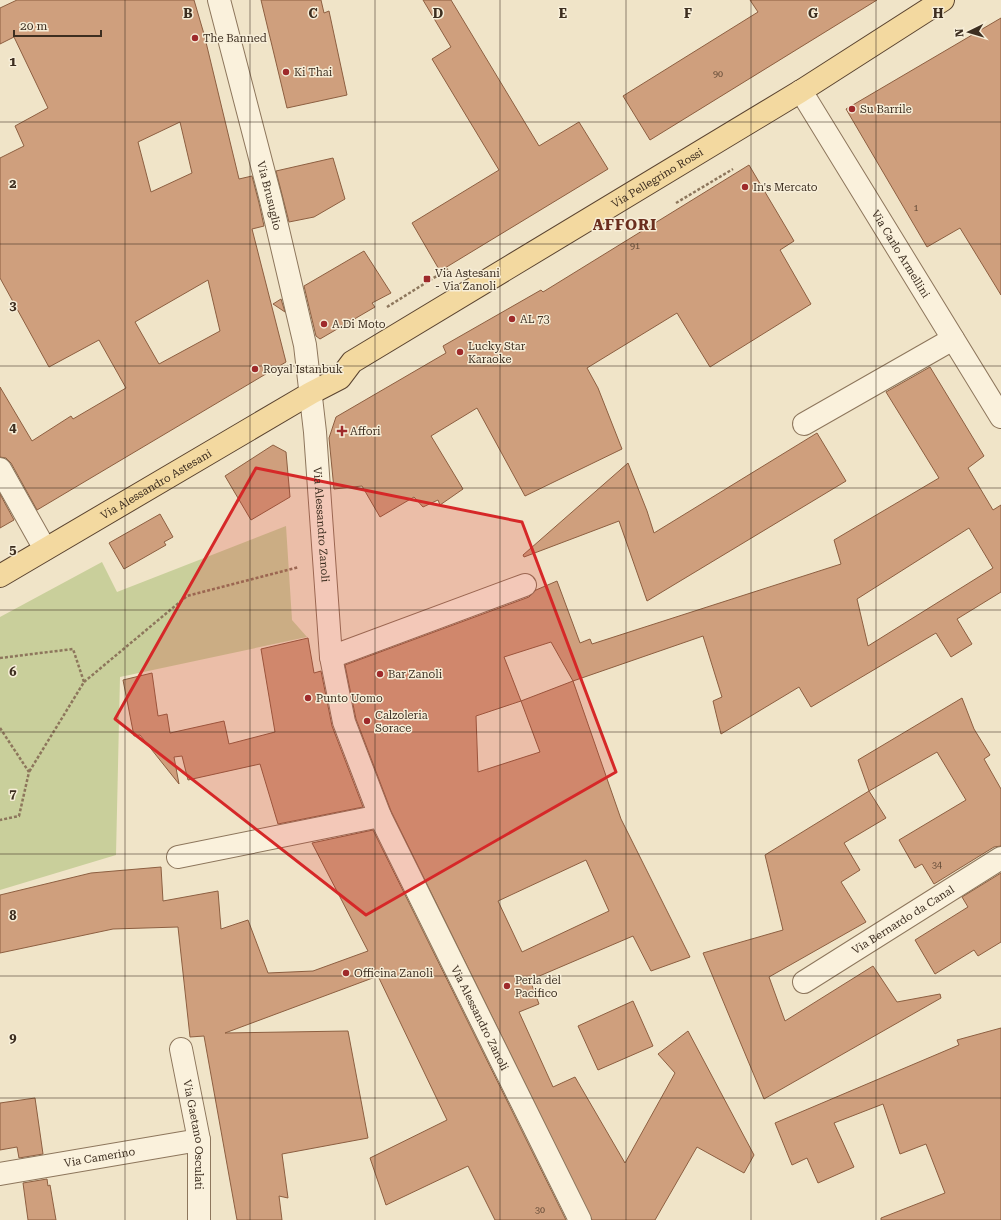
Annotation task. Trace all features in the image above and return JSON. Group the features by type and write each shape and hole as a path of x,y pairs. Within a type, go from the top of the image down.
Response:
{"main road":[{"name":"Via Pellegrino Rossi","path":"311,393 340,378 352,362 801,91 936,2"},
{"name":"Via Alessandro Astesani","path":"0,576 311,393"}],"street":[{"name":"Via Brusuglio","path":"219,0 275,215 305,345 311,393"},
{"name":"Via Carlo Armellini","path":"801,91 1001,417"},
{"path":"804,424 953,339"},
{"name":"Via Alessandro Zanoli","path":"311,393 331,657 344,722 380,816 580,1220"},
{"path":"0,469 45,550"},
{"path":"331,657 525,585"},
{"path":"178,856 380,816"},
{"name":"Via Bernardo da Canal","path":"804,982 1001,858"},
{"name":"Via Gaetano Osculati","path":"181,1049 199,1140 199,1220"},
{"name":"Via Camerino","path":"0,1174 199,1140"}],"path":[{"path":"676,203 733,169"},
{"path":"387,306 448,269"},
{"path":"0,820 19,816 29,772 84,682 186,596 299,567"},
{"path":"0,658 73,649 84,682"},
{"path":"0,728 29,772"}],"highlighted area":[{"path":"256,468 522,522 616,772 366,915 115,719"}],"green space":[{"path":"286,526 292,620 307,637 120,677 116,855 0,890 0,617 102,562 117,592"}],"building":[{"path":"17,0 194,0 204,34 239,179 252,176 259,203 264,226 252,229 286,362 37,510 11,463 6,458 0,457 0,387 32,441 71,416 73,419 126,388 99,340 49,367 0,278 0,158 24,146 15,126 48,108 14,37 0,44 0,8","holes":["180,122 192,173 151,192 138,142","208,280 220,331 159,364 135,322"]},
{"path":"261,0 321,0 324,13 329,11 347,95 287,108"},
{"path":"423,0 451,0 539,146 579,122 608,169 440,271 412,223 499,170 432,59 451,47"},
{"path":"750,0 877,0 650,140 623,96 758,12"},
{"path":"1001,18 1001,295 960,228 927,247 846,109"},
{"path":"333,158 345,199 314,217 289,222 276,171"},
{"path":"749,165 794,241 780,250 811,304 710,367 677,313 587,368 598,388 622,449 525,496 477,408 431,436 463,489 440,505 438,500 423,507 414,497 380,517 362,486 334,489 329,438 336,417 446,353 443,346 541,290 543,292"},
{"path":"364,251 391,293 372,303 375,307 320,339 316,336 304,286"},
{"path":"281,299 285,312 273,304"},
{"path":"930,367 984,456 968,468 993,510 1001,505 1001,592 957,619 972,644 951,657 936,633 811,707 799,687 721,734 713,701 722,697 703,636 573,681 621,819 690,957 651,971 633,936 530,980 539,1004 519,1012 553,1087 575,1077 625,1163 675,1073 658,1054 688,1031 754,1155 744,1173 697,1147 655,1220 592,1220 391,811 356,719 345,665 529,597 536,590 557,581 580,643 590,639 592,644 841,564 834,540 939,478 886,392","holes":["969,528 993,568 868,646 857,599","551,642 573,681 521,701 504,657","521,701 540,752 478,772 476,716","586,860 609,911 522,952 498,901"]},
{"path":"817,433 846,481 647,601 619,521 524,557 523,555 628,463 654,533"},
{"path":"273,445 286,452 290,497 251,520 225,476"},
{"path":"0,494 14,520 0,528"},
{"path":"160,514 173,537 164,542 166,545 124,569 109,543"},
{"path":"308,638 314,673 321,671 332,726 363,807 278,824 260,764 188,780 182,756 174,757 179,784 140,735 134,736 123,680 152,673 158,716 167,714 170,733 224,721 229,744 275,732 261,649"},
{"path":"962,698 974,729 990,755 984,759 1001,789 1001,846 994,847 934,884 922,864 915,868 899,840 966,800 937,752 869,791 858,760"},
{"path":"869,791 886,818 844,843 860,870 841,882 866,922 769,977 785,1021 873,966 897,1002 940,994 941,998 764,1099 703,953 783,930 765,855"},
{"path":"373,830 566,1220 495,1220 468,1166 386,1205 370,1158 447,1120 378,976 225,1033 348,1031 368,1138 282,1154 288,1198 279,1196 282,1220 237,1220 204,1036 190,1037 178,927 113,929 0,953 0,895 91,873 161,867 163,901 218,891 221,929 248,920 268,973 313,971 368,951 312,843"},
{"path":"1001,873 1001,942 978,956 974,950 935,974 915,940 968,907 962,897"},
{"path":"633,1001 653,1046 598,1070 578,1026"},
{"path":"1001,1028 1001,1220 881,1220 881,1218 945,1193 926,1144 900,1154 883,1104 834,1123 854,1167 818,1183 807,1158 792,1165 775,1123 959,1045 957,1040"},
{"path":"35,1098 43,1154 19,1158 17,1147 0,1150 0,1103"},
{"path":"47,1179 48,1186 50,1185 56,1220 28,1220 23,1183"}],"place":[{"name":"The Banned","path":"195,38"},
{"name":"Ki Thai","path":"286,72"},
{"name":"Su Barrile","path":"852,109"},
{"name":"In's Mercato","path":"745,187"},
{"name":"Via Astesani - Via Zanoli","path":"427,279"},
{"name":"AL 73","path":"512,319"},
{"name":"A.Di Moto","path":"324,324"},
{"name":"Lucky Star Karaoke","path":"460,352"},
{"name":"Royal Istanbuk","path":"255,369"},
{"name":"Affori","path":"342,431"},
{"name":"Bar Zanoli","path":"380,674"},
{"name":"Punto Uomo","path":"308,698"},
{"name":"Calzoleria Sorace","path":"367,721"},
{"name":"Officina Zanoli","path":"346,973"},
{"name":"Perla del Pacifico","path":"507,986"}],"district":[{"name":"AFFORI","path":"625,225"}]}
